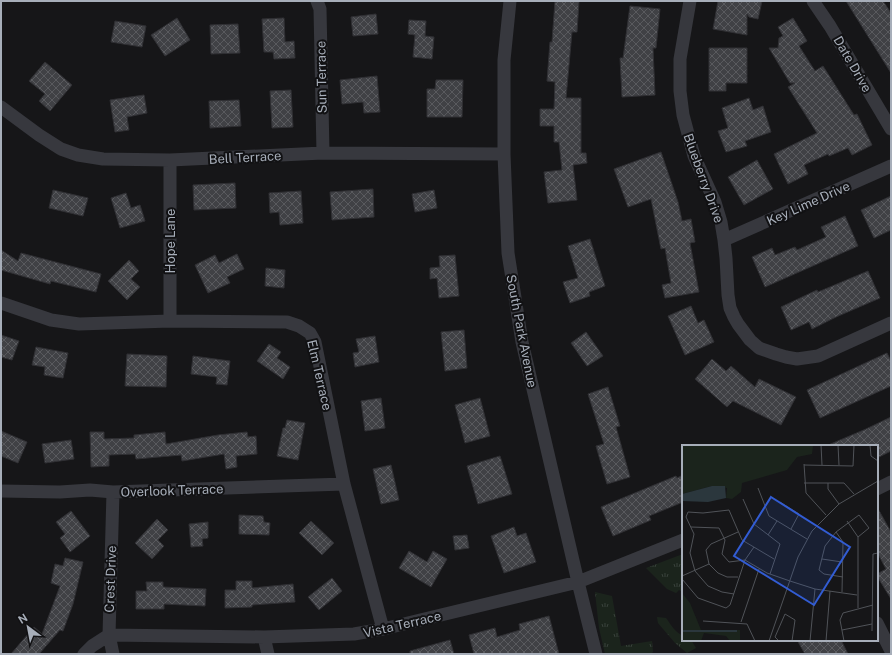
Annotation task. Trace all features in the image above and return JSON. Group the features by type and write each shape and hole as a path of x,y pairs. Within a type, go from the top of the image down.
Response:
{"street":[{"name":"Sun Terrace","path":"317,1 320,9 323,154"},
{"name":"South Park Avenue","path":"510,1 504,60 504,154 508,253 522,342 596,654"},
{"name":"Blueberry Drive","path":"690,1 680,59 680,91 683,116 694,156 715,202 721,222 724,240 728,295 730,308 736,321 744,333 759,348 792,358 818,356 891,323"},
{"name":"Date Drive","path":"813,1 830,26 891,129"},
{"name":"Bell Terrace","path":"1,107 61,149 78,156 102,159 170,160 323,154 504,154"},
{"name":"Hope Lane","path":"170,160 170,322"},
{"name":"Key Lime Drive","path":"724,240 891,166"},
{"name":"Elm Terrace","path":"1,303 51,320 79,324 287,322 299,326 310,333 315,342 344,484 383,629"},
{"path":"878,488 891,482"},
{"name":"Overlook Terrace","path":"1,491 60,492 90,490 113,492 344,484"},
{"name":"Crest Drive","path":"113,492 109,635 113,654"},
{"name":"Vista Terrace","path":"109,635 264,637 354,634 383,629 578,582 682,540"},
{"path":"878,625 891,651"},
{"path":"84,654 92,646 109,635"},
{"path":"264,637 268,654"}],"green space":[{"path":"682,554 682,592 679,590 676,593 667,589 646,568"},
{"path":"595,592 612,596 621,646 652,641 653,652 651,654 605,654 599,628"},
{"path":"657,617 666,618 671,626 682,635 682,641 692,641 696,648 687,653 675,643 658,623"}],"building":[{"path":"555,1 579,1 577,32 572,32 566,98 581,98 581,153 586,153 587,163 573,165 577,200 548,203 544,172 562,170 559,142 554,142 554,126 540,126 540,109 554,109 555,82 547,81"},
{"path":"718,1 762,1 758,19 749,17 747,14 747,35 713,29"},
{"path":"846,1 883,1 891,13 891,73"},
{"path":"630,6 660,9 656,48 653,48 655,95 622,97 620,58 623,58"},
{"path":"376,14 378,34 353,36 351,17"},
{"path":"177,18 190,40 165,56 151,35"},
{"path":"284,18 285,42 294,41 295,58 274,59 273,52 264,52 262,19"},
{"path":"793,18 807,41 799,46 815,71 823,66 854,115 857,114 872,145 852,155 848,148 829,156 828,154 804,165 808,174 788,184 774,154 817,133 788,87 795,83 790,83 769,48 778,48 779,38 783,36 778,27"},
{"path":"409,20 426,21 425,36 434,37 432,59 413,57 415,35 408,34"},
{"path":"115,21 146,26 142,47 111,42"},
{"path":"238,24 240,53 211,54 210,25"},
{"path":"709,48 747,48 747,83 726,83 726,91 709,91"},
{"path":"45,62 72,85 50,111 39,101 45,94 29,81"},
{"path":"377,76 380,112 364,113 363,102 342,104 340,80"},
{"path":"436,80 463,80 462,117 427,117 427,89 435,89"},
{"path":"291,90 293,127 272,128 270,91"},
{"path":"144,95 147,113 127,117 129,130 115,132 110,100"},
{"path":"749,98 753,110 763,106 771,132 745,141 747,146 726,152 718,131 728,128 722,108"},
{"path":"239,100 241,126 210,128 209,101"},
{"path":"661,152 678,202 682,221 691,219 695,242 690,243 699,292 665,298 662,285 671,283 665,248 661,249 651,199 628,207 614,169"},
{"path":"757,160 773,189 744,205 728,177"},
{"path":"235,183 236,208 194,210 193,185"},
{"path":"373,189 374,217 332,220 330,192"},
{"path":"53,190 88,198 83,216 49,208"},
{"path":"434,190 437,208 415,212 412,194"},
{"path":"301,191 303,223 280,225 279,212 270,213 269,193"},
{"path":"126,193 131,208 140,205 145,221 120,228 111,198"},
{"path":"891,196 891,230 874,238 861,210"},
{"path":"845,216 858,246 765,287 752,257 772,248 775,255 795,247 797,250 826,237 821,227"},
{"path":"590,239 605,286 589,292 590,296 570,303 563,282 578,278 568,246"},
{"path":"1,250 18,261 21,253 101,274 96,292 51,281 50,284 1,270"},
{"path":"237,254 244,269 227,277 230,283 208,293 195,265 215,255 219,263"},
{"path":"455,255 459,296 439,298 437,278 430,279 430,268 440,267 439,256"},
{"path":"129,260 139,271 131,279 140,287 127,300 108,281"},
{"path":"266,268 285,270 284,288 265,286"},
{"path":"868,271 880,298 812,329 809,322 791,330 781,307 817,290 818,292"},
{"path":"691,306 698,323 704,320 714,342 685,355 668,316"},
{"path":"464,330 467,368 445,371 441,332"},
{"path":"586,332 603,356 587,366 571,343"},
{"path":"1,335 19,341 12,360 1,357"},
{"path":"375,336 379,362 355,367 353,353 359,352 356,339"},
{"path":"269,344 281,352 277,358 290,367 283,379 257,361"},
{"path":"36,347 68,353 63,378 44,375 45,367 32,365"},
{"path":"887,353 891,361 891,386 820,418 807,390"},
{"path":"127,354 167,356 166,387 125,386"},
{"path":"193,356 230,361 227,385 216,384 217,377 191,374"},
{"path":"712,359 726,371 731,366 755,387 759,379 796,397 781,425 733,401 727,407 695,379"},
{"path":"608,387 620,426 616,427 630,477 607,484 596,446 604,444 588,394"},
{"path":"381,398 385,428 365,431 361,401"},
{"path":"480,398 490,436 465,443 455,405"},
{"path":"891,417 891,451 879,457 878,445 828,445"},
{"path":"287,420 305,423 298,460 277,456 283,428 285,428"},
{"path":"1,431 27,442 18,463 1,456"},
{"path":"90,432 104,432 104,439 134,438 134,435 165,432 166,444 218,435 247,432 248,437 256,436 257,454 236,456 237,467 226,469 224,454 182,461 181,455 136,459 135,454 109,455 109,466 91,467"},
{"path":"71,440 74,459 45,463 42,444"},
{"path":"500,456 512,494 478,504 467,466"},
{"path":"391,465 399,500 381,504 373,469"},
{"path":"676,476 677,478 682,476 682,502 649,516 651,520 613,536 601,507"},
{"path":"878,509 891,532 891,599 878,578 878,573 886,569 878,554"},
{"path":"71,511 90,536 70,552 60,538 65,534 56,522"},
{"path":"239,515 263,516 264,522 270,523 269,535 239,534"},
{"path":"157,519 168,530 158,540 164,546 152,559 135,543"},
{"path":"311,521 334,543 322,555 299,533"},
{"path":"208,522 208,538 202,539 203,546 191,547 189,524"},
{"path":"514,527 517,536 526,533 536,562 504,573 491,536"},
{"path":"467,535 469,548 455,550 453,536"},
{"path":"409,551 427,562 433,551 447,559 431,587 399,568"},
{"path":"65,558 83,562 73,604 63,631 60,630 39,654 11,654 34,627 42,634 60,586 51,583 55,564 63,566"},
{"path":"332,578 342,591 319,610 308,597"},
{"path":"236,581 252,581 252,588 293,584 295,602 252,605 252,607 225,608 225,590 236,590"},
{"path":"146,582 163,582 163,587 206,589 205,606 164,604 164,609 136,609 136,591 147,591"},
{"path":"549,616 559,654 474,654 469,635 495,628 497,637 520,630 519,624"},
{"path":"450,640 454,654 410,654 410,651"},
{"path":"798,641 842,641 848,654 805,654"}]}
